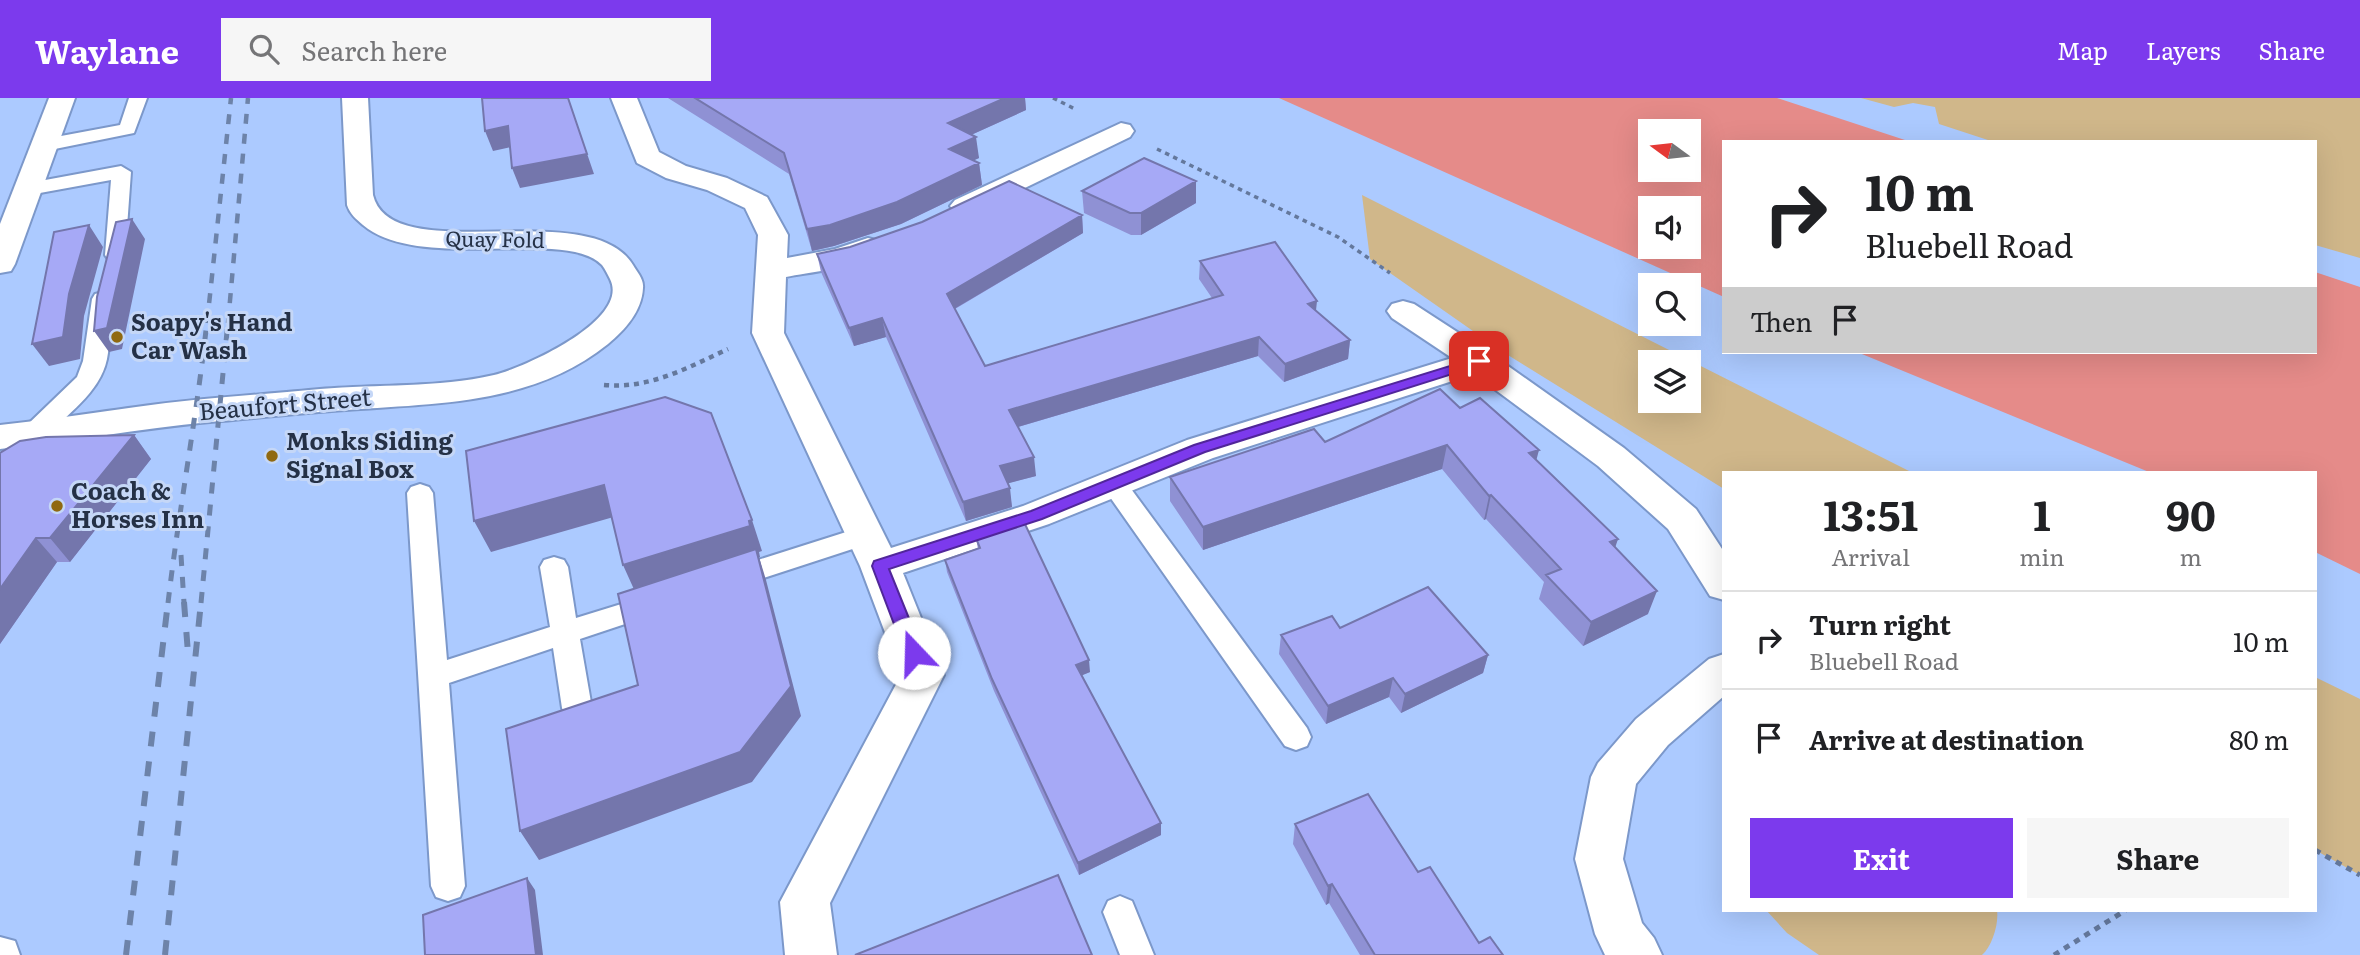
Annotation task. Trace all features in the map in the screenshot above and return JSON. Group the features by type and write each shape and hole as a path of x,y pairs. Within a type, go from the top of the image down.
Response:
{"street":[{"path":"0,264 62,98"},
{"name":"Quay Fold","path":"355,98 359,194 363,210 376,222 398,233 430,239 547,240 579,244 606,254 624,268 629,286 625,308 601,334 566,357"},
{"path":"624,98 647,157 676,172 717,184 757,203 773,235 768,333 872,550 923,675 805,902 811,955"},
{"path":"937,220 1121,131"},
{"path":"772,270 842,257 889,240"},
{"path":"1403,312 1479,361 1611,457 1682,519 1722,582"},
{"name":"Beaufort Street","path":"17,435 134,419 359,397 441,394 514,380 566,357"},
{"path":"872,550 1036,515 1200,449 1479,361"},
{"path":"1636,955 1620,934 1599,859 1614,777 1652,732 1722,673"}],"lane":[{"path":"45,145 128,129 138,98"},
{"path":"17,435 88,379 95,355 98,317 117,244 121,172 29,190"},
{"path":"1114,484 1296,737"},
{"path":"420,493 448,886"},
{"path":"707,586 872,550"},
{"path":"554,566 577,708"},
{"path":"434,676 681,595"},
{"path":"1120,912 1137,955"}],"path":[{"path":"2317,851 2360,875"},
{"path":"2054,955 2123,912"}],"shaded area":[{"path":"1279,98 1777,98 1905,140 1722,140 1722,296 1701,287 1701,273 1670,273 1639,259 1701,259 1701,196 1638,196 1638,259"},
{"path":"1861,98 2360,98 2360,258 2317,246 2317,140 1988,140 1939,124 1935,107 1913,103 1894,107"},
{"path":"1362,195 1669,350 1638,350 1638,413 1701,413 1701,366 1909,471 1722,471 1722,488 1503,352 1370,259"},
{"path":"2317,273 2360,287 2360,574 2317,553 2317,471 2147,471 1862,354 2317,354"},
{"path":"2317,678 2360,699 2360,875 2317,851"},
{"path":"1768,912 1997,912 1992,940 1982,955 1819,955 1787,933"}],"building":[{"path":"482,98 568,98 587,154 512,168 508,126 485,131"},
{"path":"695,98 1005,98 948,123 976,137 949,149 979,163 897,202 830,225 807,229 784,153"},
{"path":"1144,158 1196,181 1141,213 1130,213 1082,191"},
{"path":"1009,181 1082,215 947,294 985,366 1223,295 1200,261 1275,242 1317,301 1308,304 1350,340 1285,364 1259,337 1009,410 1034,457 1000,466 1010,488 963,502 882,318 849,328 817,254 850,247 922,222"},
{"path":"132,219 107,328 94,331 97,297 116,222"},
{"path":"89,225 69,294 63,337 32,344 54,232"},
{"path":"1440,389 1460,408 1480,398 1539,450 1529,453 1618,539 1610,542 1657,591 1591,622 1546,575 1561,569 1491,495 1489,496 1447,445 1203,527 1170,477 1314,429 1325,442"},
{"path":"665,397 711,413 752,520 749,521 750,526 623,565 604,485 474,521 466,451"},
{"path":"134,435 50,538 36,538 0,589 0,453 20,441 46,437"},
{"path":"1024,522 1089,660 1076,665 1161,823 1078,863 992,679 945,560 980,548 976,538"},
{"path":"756,549 791,686 740,752 520,831 506,729 638,685 618,594"},
{"path":"1428,587 1488,655 1405,694 1393,678 1328,706 1281,635 1332,616 1340,628"},
{"path":"1368,794 1418,872 1430,867 1479,943 1490,937 1503,955 1375,955 1332,884 1328,886 1295,824"},
{"path":"1058,875 1092,955 855,955"},
{"path":"527,878 536,955 425,955 423,915"}],"railway":[{"path":"207,323 231,98"},
{"path":"228,323 248,98"},
{"path":"168,603 207,321"},
{"path":"201,603 228,321"},
{"path":"181,555 184,603"},
{"path":"126,955 168,602"},
{"path":"184,602 188,653"},
{"path":"165,955 201,602"}],"place":[{"name":"Soapy's Hand Car Wash","path":"117,337"},
{"name":"Monks Siding Signal Box","path":"272,456"},
{"name":"Coach & Horses Inn","path":"57,506"}],"route":[{"path":"914,653 880,566 1036,515 1200,449 1479,361"}]}
